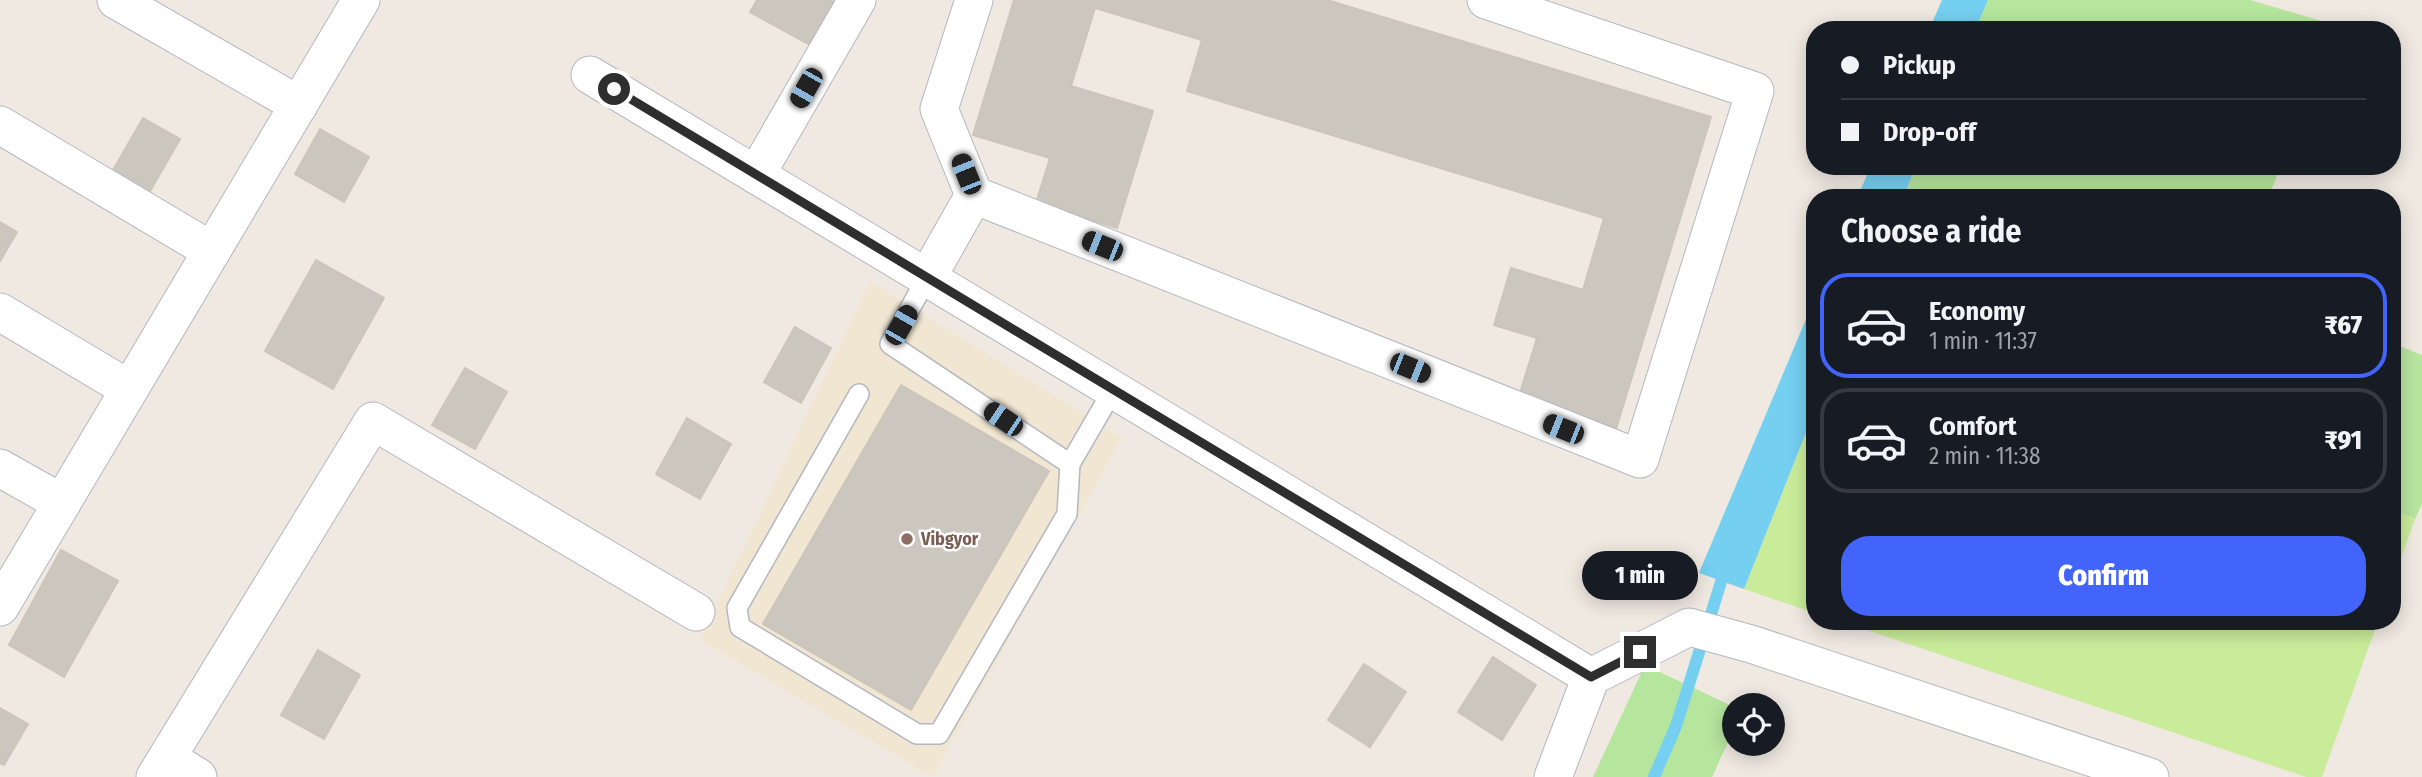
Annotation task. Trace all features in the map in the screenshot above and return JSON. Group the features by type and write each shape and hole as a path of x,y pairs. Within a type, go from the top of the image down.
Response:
{"street":[{"path":"116,0 299,104"},
{"path":"0,607 361,0"},
{"path":"756,175 857,0"},
{"path":"974,0 939,109 974,195 1640,459 1755,91 1486,0"},
{"path":"590,75 1591,677"},
{"path":"0,125 212,251"},
{"path":"928,278 974,195"},
{"path":"0,312 129,389"},
{"path":"198,777 161,768 373,421 696,612"},
{"path":"0,468 62,502"},
{"path":"1553,777 1591,677 1689,627 1751,644 2150,777"}],"lane":[{"path":"928,278 890,344 1070,464"},
{"path":"859,394 737,608 740,627 917,734 939,734 1067,514 1070,464 1113,390"}],"shaded area":[{"name":"Vibgyor","path":"870,281 1122,438 932,777 700,640"}],"green space":[{"path":"1988,0 2250,0 2322,21 1979,21"},
{"path":"1912,175 2277,175 2272,189 1907,189"},
{"path":"2401,347 2422,355 2422,504 2415,519 2401,514"},
{"path":"1806,433 1806,610 1744,589"},
{"path":"2401,514 2415,519 2401,558"},
{"path":"1867,630 2375,630 2322,777 2306,777"},
{"path":"1645,665 1722,701 1722,755 1712,777 1593,777"}],"water":[{"path":"1942,0 1988,0 1979,21 1933,21"},
{"path":"1867,175 1912,175 1907,189 1861,189"},
{"path":"1806,319 1806,433 1744,589 1699,573"}],"building":[{"path":"757,0 834,2 810,45 750,12"},
{"path":"1014,0 1327,0 1711,117 1613,439 1515,409 1537,338 1494,325 1511,268 1583,290 1604,218 1187,91 1202,40 1095,8 1071,86 1153,111 1117,228 1036,203 1050,158 973,135"},
{"path":"143,118 180,139 149,193 112,172"},
{"path":"320,129 369,157 344,202 295,174"},
{"path":"0,222 17,232 0,261"},
{"path":"316,260 384,298 333,389 265,351"},
{"path":"795,327 831,348 801,403 764,382"},
{"path":"465,368 507,392 475,449 432,425"},
{"path":"901,385 1049,471 911,710 763,624"},
{"path":"687,418 731,444 700,499 656,474"},
{"path":"61,550 118,581 64,677 9,645"},
{"path":"318,650 360,675 324,739 281,715"},
{"path":"1493,657 1536,685 1502,740 1458,712"},
{"path":"1364,664 1406,692 1370,747 1328,720"},
{"path":"0,708 28,724 4,765 0,763"}],"waterway":[{"path":"1654,777 1676,726 1726,566"}],"place":[{"name":"Vibgyor","path":"907,539"}],"route":[{"path":"614,89 1591,677 1640,652"}]}
